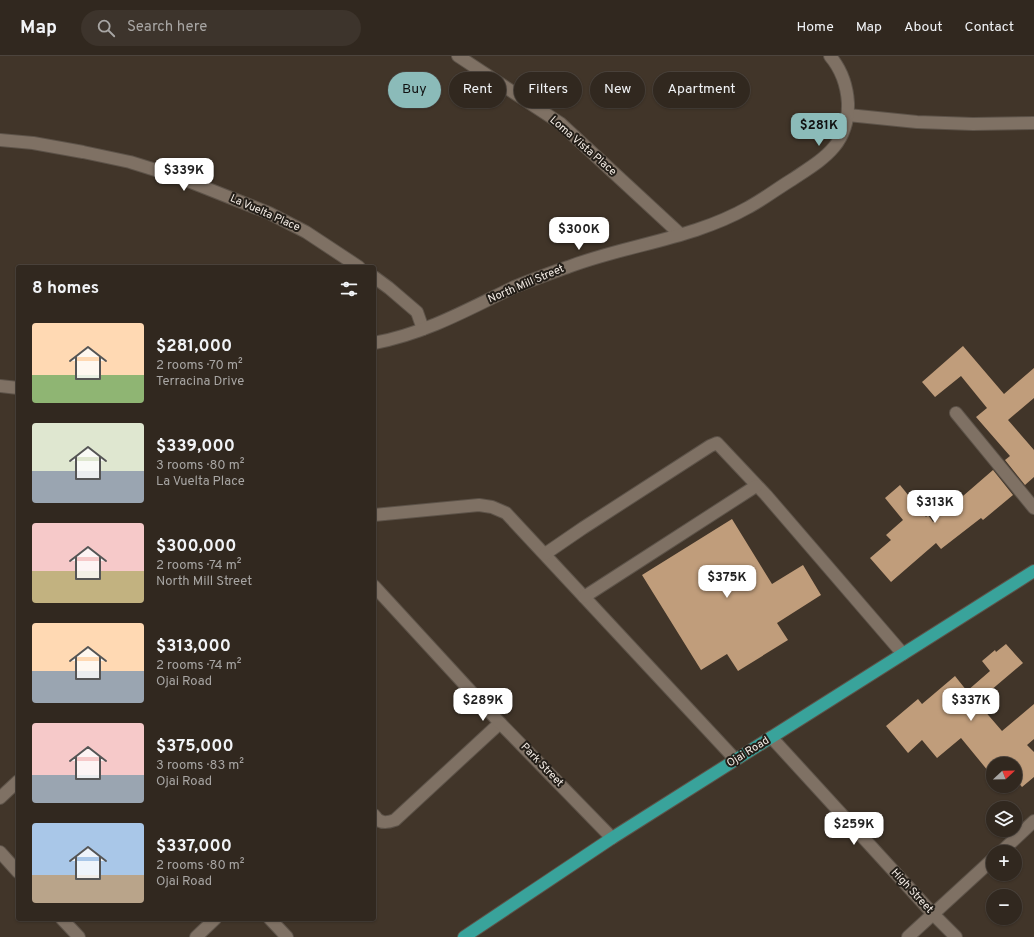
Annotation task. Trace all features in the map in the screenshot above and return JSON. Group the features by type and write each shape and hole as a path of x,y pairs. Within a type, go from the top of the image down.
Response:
{"main road":[{"name":"Ojai Road","path":"464,937 612,838 735,759 1034,571"}],"street":[{"name":"Loma Vista Place","path":"458,56 560,123 680,234"},
{"name":"North Mill Street","path":"376,343 397,339 423,329 516,287 570,266 697,230 749,207 816,164 833,151 844,130 848,115 848,98 845,84 837,66 830,56"},
{"path":"848,115 917,122 959,124 1034,123"},
{"name":"La Vuelta Place","path":"0,140 33,143 83,152 130,162 178,177 269,213 306,232 356,265"},
{"path":"376,278 416,312 423,329"},
{"path":"0,386 16,388"},
{"path":"956,413 1034,508"},
{"path":"545,554 710,446 717,444 756,486 903,654"},
{"path":"584,597 756,486"},
{"path":"376,515 479,505 492,507 506,513 735,759"},
{"name":"Park Street","path":"376,588 500,723 612,838"},
{"path":"376,818 381,822 394,820 500,723"},
{"name":"High Street","path":"771,737 933,914 956,937"},
{"path":"0,798 16,783"},
{"path":"1008,845 1034,821"},
{"path":"0,852 16,870"},
{"path":"908,937 986,865"},
{"path":"64,921 79,937"},
{"path":"196,937 213,921"},
{"path":"272,921 287,937"}],"building":[{"path":"963,346 1004,394 1034,368 1034,398 1008,420 1034,450 1034,477 1025,485 1005,460 1010,456 976,417 987,408 961,376 935,397 922,382"},
{"path":"993,470 1013,495 983,520 981,518 941,549 936,543 891,582 870,558 891,540 886,535 903,520 885,498 900,485 926,517 928,515 933,522"},
{"path":"732,519 772,584 803,565 821,595 777,623 788,640 738,671 727,654 701,670 642,575"},
{"path":"1006,644 1023,663 977,702 1002,731 1034,704 1034,739 1027,745 1034,752 1034,777 1022,787 1022,757 986,757 986,768 961,738 937,758 922,740 908,753 886,726 918,699 922,704 955,676 967,691 990,671 982,661 995,650 996,652"}]}
